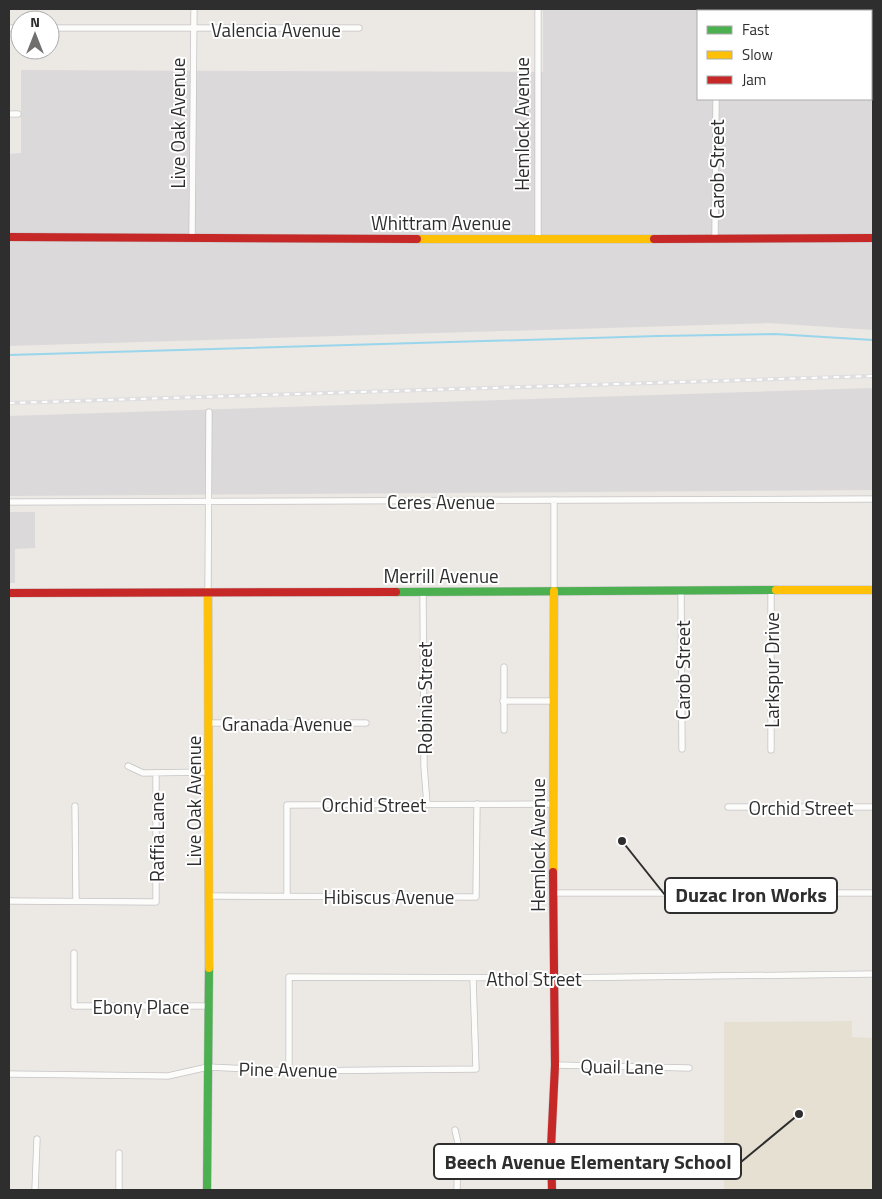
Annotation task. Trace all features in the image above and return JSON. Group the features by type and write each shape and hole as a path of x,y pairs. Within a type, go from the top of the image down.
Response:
{"street":[{"name":"Live Oak Avenue","path":"192,237 194,9"},
{"name":"Hemlock Avenue","path":"538,9 538,239"},
{"name":"Valencia Avenue","path":"60,28 358,28"},
{"name":"Carob Street","path":"715,238 716,100"},
{"path":"9,114 18,114"},
{"name":"Whittram Avenue","path":"9,237 873,238"},
{"name":"Live Oak Avenue","path":"207,1190 209,412"},
{"name":"Ceres Avenue","path":"9,502 873,499"},
{"name":"Hemlock Avenue","path":"552,1190 551,1148 555,1065 553,978 554,500"},
{"name":"Merrill Avenue","path":"9,593 873,590"},
{"name":"Carob Street","path":"681,591 682,750"},
{"name":"Larkspur Drive","path":"771,591 771,750"},
{"name":"Robinia Street","path":"424,592 424,766 427,804"},
{"path":"504,667 504,730"},
{"path":"503,701 553,701"},
{"name":"Granada Avenue","path":"209,723 366,723"},
{"path":"128,766 143,773 208,772"},
{"name":"Raffia Lane","path":"76,901 156,902 156,773"},
{"name":"Hibiscus Avenue","path":"209,896 476,897 477,804"},
{"name":"Orchid Street","path":"288,896 287,805 553,804"},
{"path":"9,901 76,901 75,806"},
{"name":"Orchid Street","path":"728,807 873,807"},
{"path":"553,893 873,893"},
{"name":"Ebony Place","path":"74,953 74,1006 208,1006"},
{"name":"Athol Street","path":"289,1071 289,978 553,978 873,974"},
{"name":"Pine Avenue","path":"9,1074 168,1076 208,1067 289,1071 476,1069 473,978"},
{"name":"Quail Lane","path":"555,1065 690,1068"},
{"path":"455,1130 458,1143 457,1190"},
{"path":"35,1190 37,1138"},
{"path":"551,1148 680,1156 721,1156"},
{"path":"119,1190 120,1153"}],"shaded area":[{"path":"543,9 873,9 873,330 769,323 9,346 9,154 21,153 21,70 543,72"},
{"path":"873,388 873,490 9,496 9,416"},
{"path":"9,512 35,512 35,548 15,549 15,583 9,583"},
{"path":"852,1021 852,1037 873,1038 873,1190 724,1190 724,1022"}],"waterway":[{"path":"9,355 658,336 775,334 873,340"}],"railway":[{"path":"9,403 873,376"}],"traffic: fast":[{"path":"396,592 776,590"},
{"path":"207,1190 209,968"}],"traffic: slow":[{"path":"417,239 654,239"},
{"path":"776,590 873,590"},
{"path":"553,872 554,591"},
{"path":"208,592 209,968"}],"traffic: jam":[{"path":"9,237 417,239"},
{"path":"654,239 873,238"},
{"path":"9,593 396,592"},
{"path":"552,1190 551,1148 555,1065 553,872"}],"place":[{"name":"Duzac Iron Works","path":"622,841"},
{"name":"Beech Avenue Elementary School","path":"799,1114"}]}
